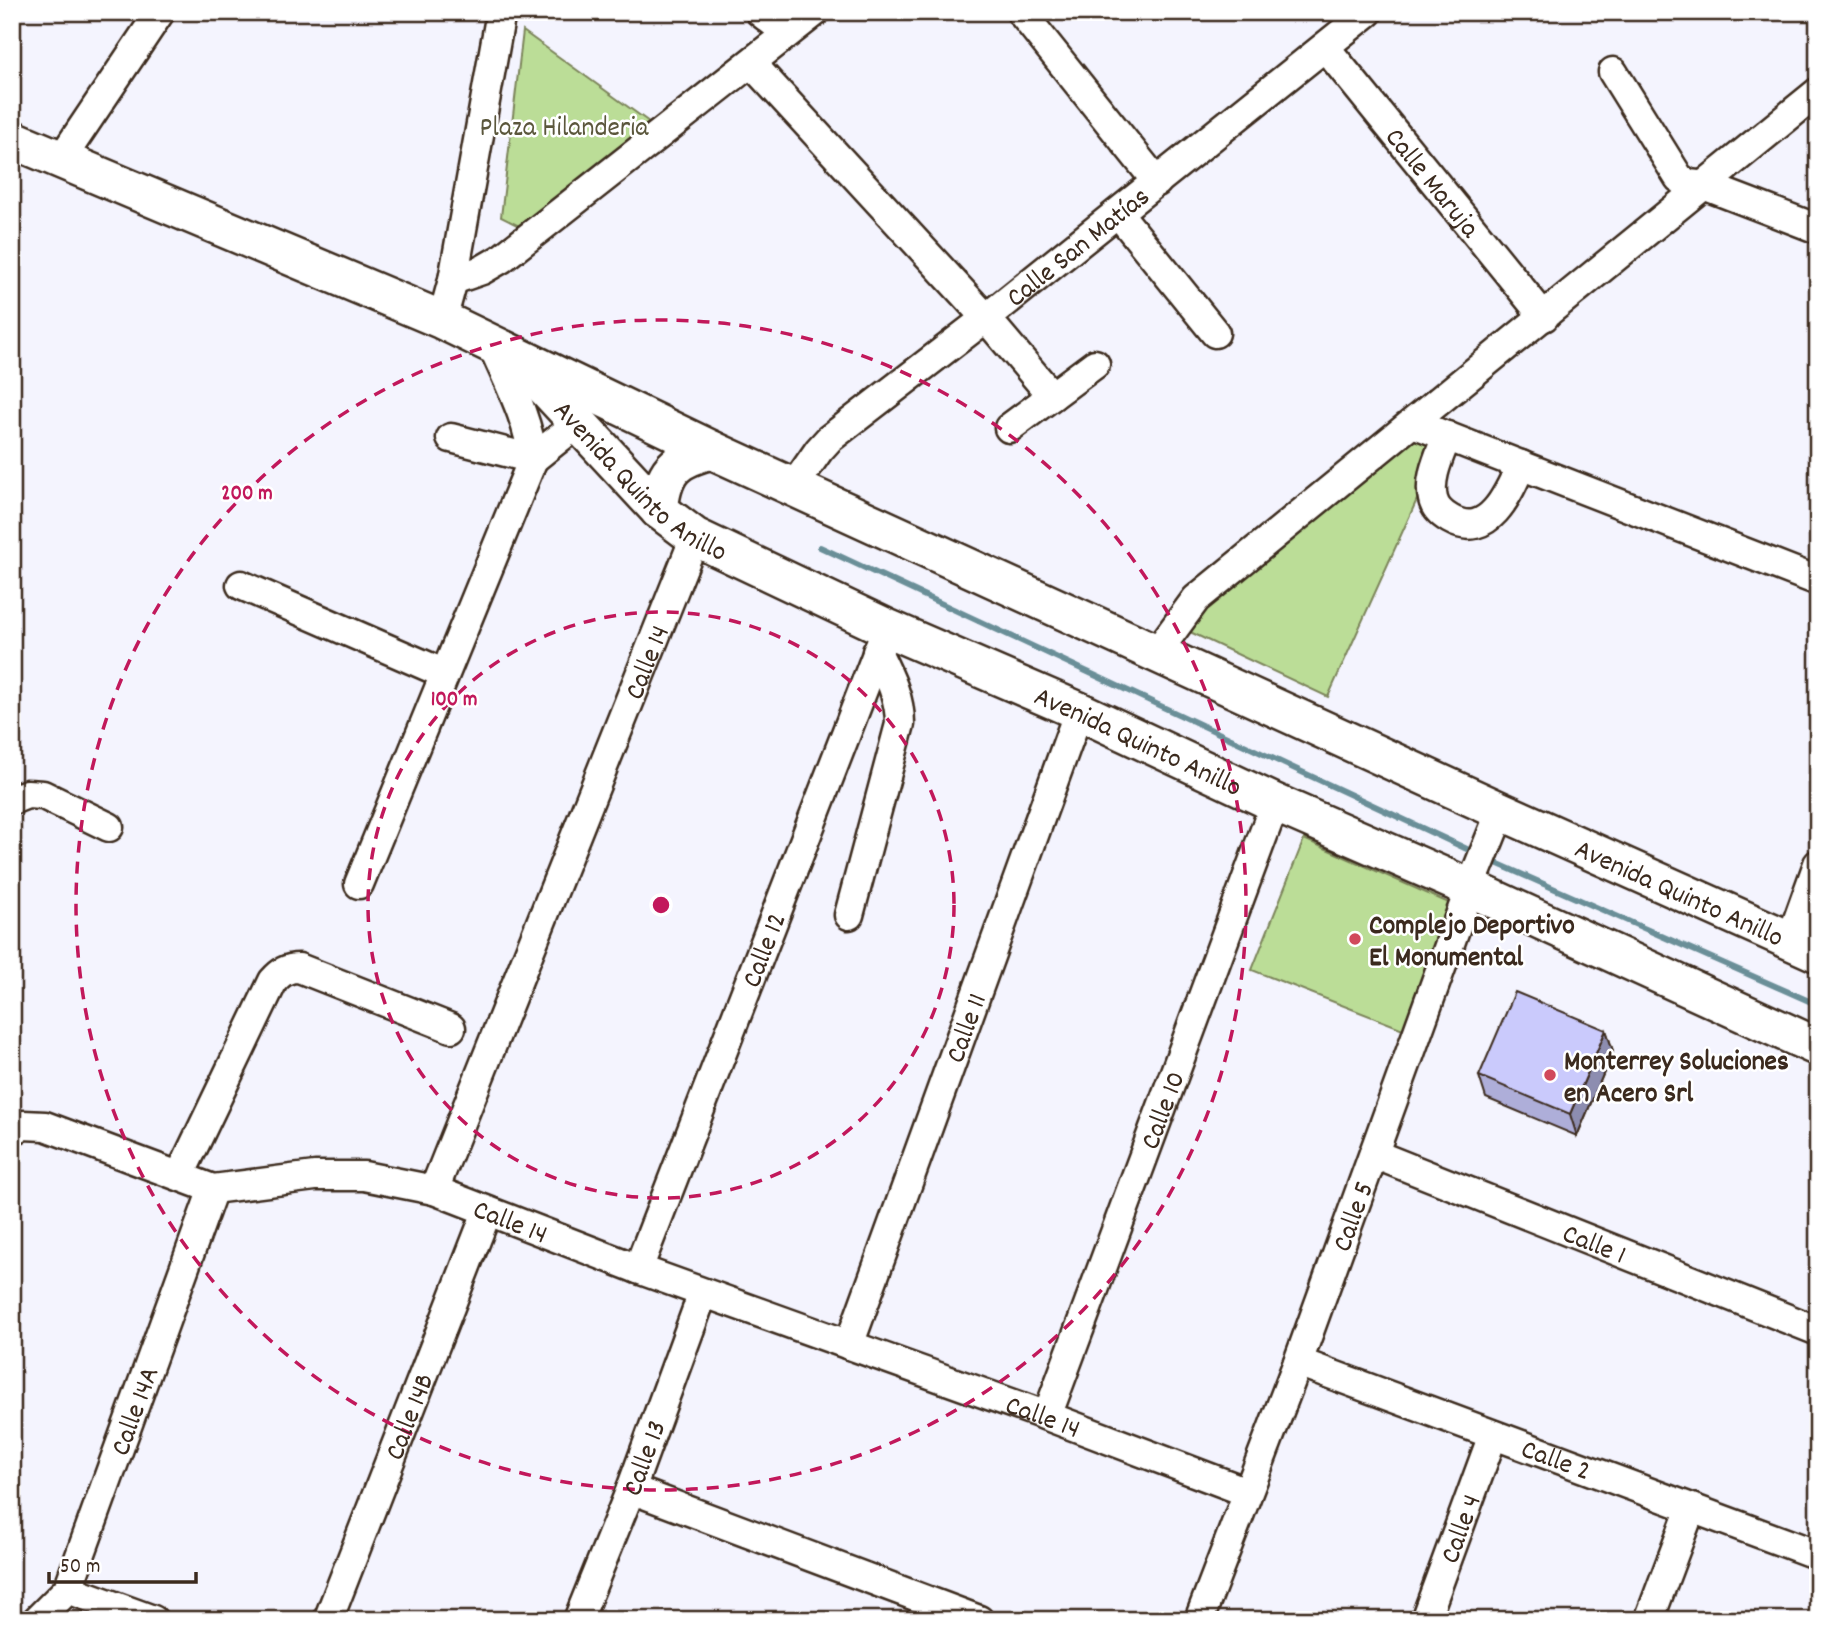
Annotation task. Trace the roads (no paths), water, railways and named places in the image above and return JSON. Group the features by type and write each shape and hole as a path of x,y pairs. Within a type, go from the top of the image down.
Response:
{"main road":[{"name":"Avenida Quinto Anillo","path":"12,139 442,320 712,450 1804,947"},
{"name":"Avenida Quinto Anillo","path":"503,350 578,423 659,510 695,537 882,640 1079,711 1275,803 1818,1047"},
{"path":"659,510 662,488 672,468 690,455 712,450"}],"street":[{"path":"60,160 160,12"},
{"path":"442,320 453,280 501,12"},
{"path":"760,12 787,33"},
{"path":"453,280 482,270 500,259 815,12"},
{"path":"1021,12 1157,182"},
{"name":"Calle San Matías","path":"794,486 829,439 986,318 1368,12"},
{"name":"Calle Maruja","path":"1325,47 1544,317"},
{"path":"752,64 986,318 1052,396"},
{"path":"1613,72 1679,178 1689,184 1706,186 1818,229"},
{"path":"1157,652 1196,599 1818,92"},
{"path":"1118,213 1215,333"},
{"path":"503,350 530,437 533,458"},
{"path":"1009,428 1095,364"},
{"path":"359,884 533,458 578,423"},
{"path":"1413,423 1818,581"},
{"path":"1447,436 1433,479 1433,501 1443,515 1459,525 1476,524 1494,514 1509,492 1521,465"},
{"path":"451,438 533,458"},
{"name":"Calle 14","path":"695,537 434,1191 638,1269 1047,1416 1247,1492"},
{"path":"242,585 443,673"},
{"path":"849,915 900,724 900,708 882,640"},
{"name":"Calle 12","path":"638,1269 882,640"},
{"name":"Calle 11","path":"849,1345 1079,711"},
{"path":"12,800 27,794 43,794 109,827"},
{"name":"Calle 10","path":"1047,1416 1275,803"},
{"name":"Calle 5","path":"1199,1620 1298,1362 1469,888 1501,811"},
{"path":"1804,947 1818,864"},
{"path":"180,1175 273,981 289,968 299,968 451,1028"},
{"path":"12,1131 23,1125 45,1126 213,1189 315,1176 364,1176 434,1191"},
{"name":"Calle 1","path":"1374,1154 1818,1331"},
{"name":"Calle 14A","path":"37,1620 68,1589 213,1189"},
{"name":"Calle 14B","path":"328,1620 487,1212"},
{"name":"Calle 13","path":"578,1620 631,1489 703,1293"},
{"name":"Calle 2","path":"1298,1362 1818,1555"},
{"name":"Calle 4","path":"1424,1620 1493,1435"},
{"path":"631,1489 979,1620"},
{"path":"1649,1620 1691,1508"},
{"path":"68,1589 153,1620"}],"waterway":[{"path":"820,547 1469,850"},
{"path":"1494,862 1818,1005"}],"place":[{"name":"Complejo Deportivo El Monumental","path":"1355,939"},
{"name":"Monterrey Soluciones en Acero Srl","path":"1550,1075"}],"park label":[{"name":"Plaza Hilanderia","path":"564,125"}]}
